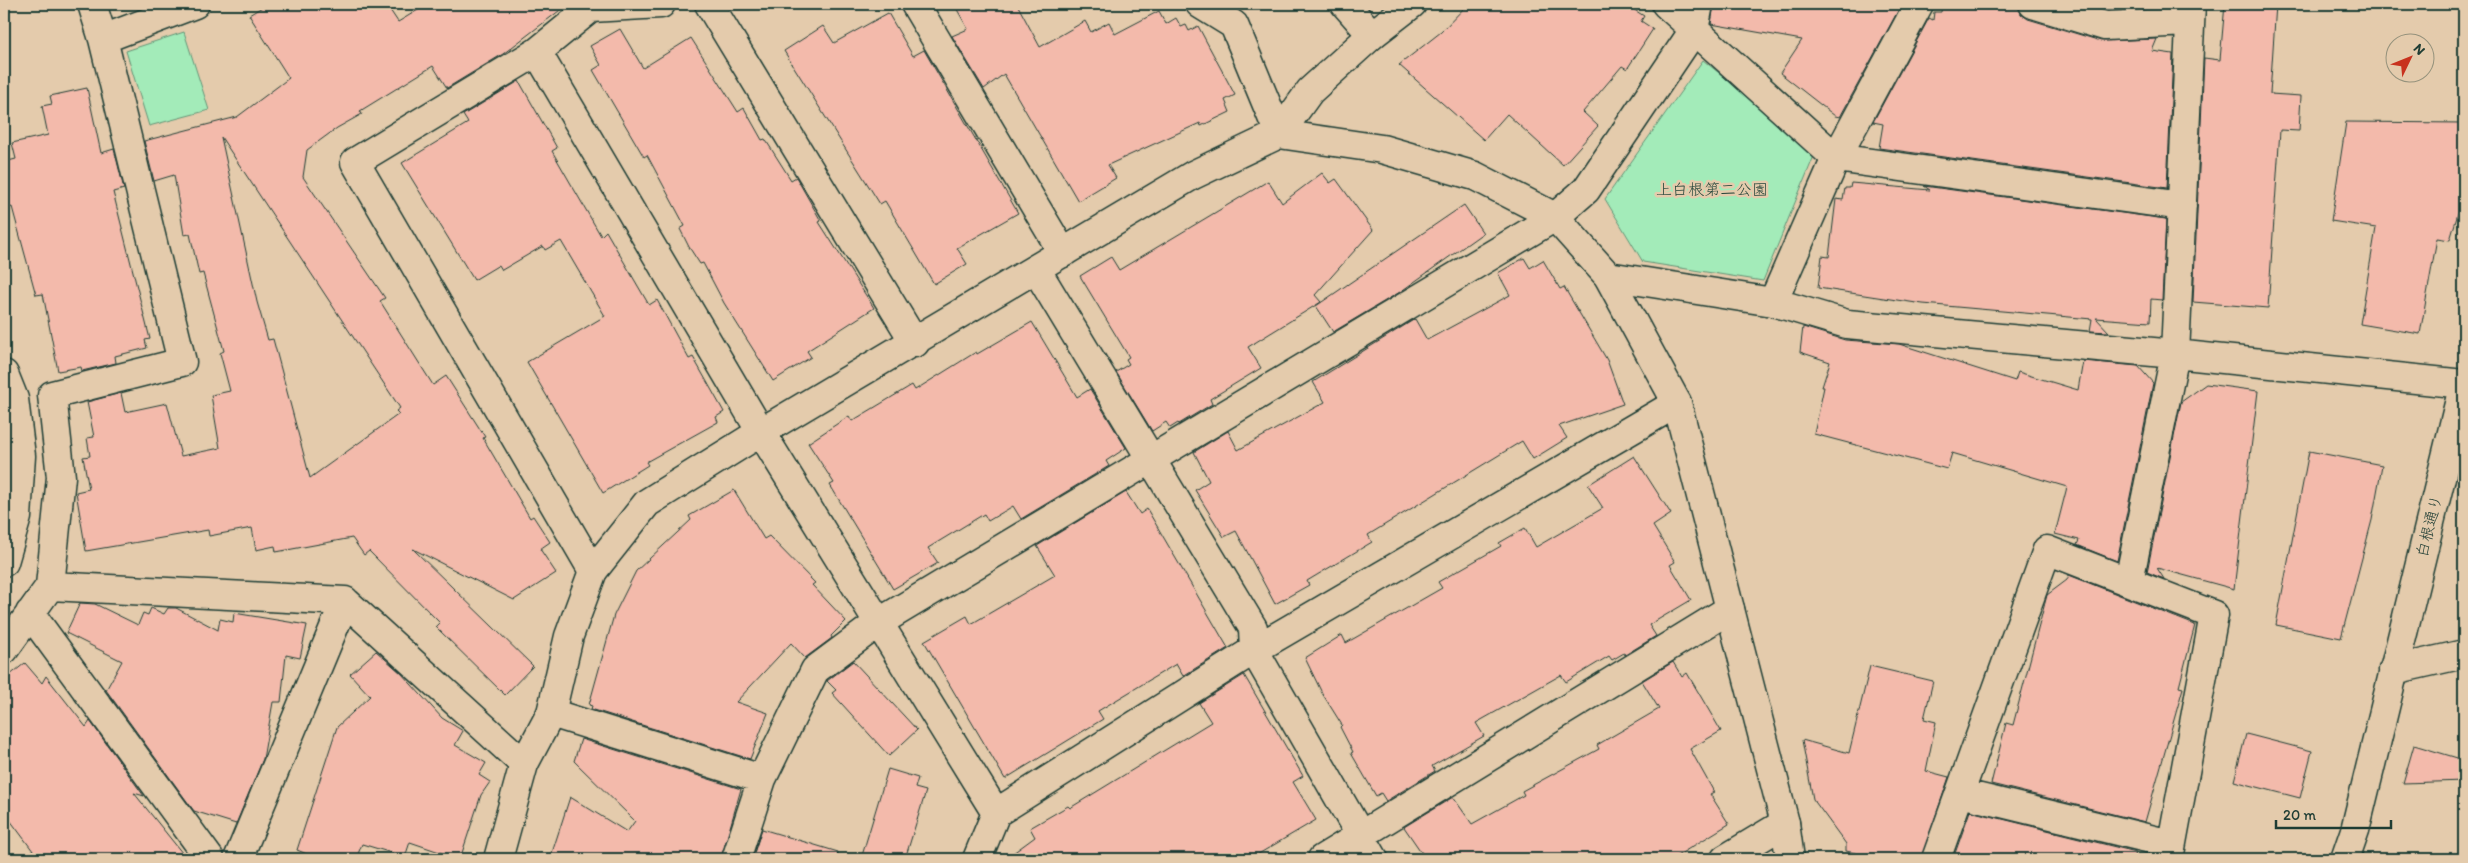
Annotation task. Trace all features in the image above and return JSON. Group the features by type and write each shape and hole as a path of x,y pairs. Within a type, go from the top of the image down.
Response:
{"street":[{"path":"4,650 50,586 61,477 52,395 182,362 103,38 92,4"},
{"path":"103,38 195,4"},
{"path":"593,571 355,162 537,52 589,6 661,4"},
{"path":"709,4 914,343"},
{"path":"915,4 1063,253"},
{"path":"1200,4 1234,25 1278,134"},
{"path":"1345,4 1372,35"},
{"path":"498,859 524,764 551,713 569,636 593,571 647,503 761,432 914,343 1193,174 1278,134 1310,91 1372,35 1412,4"},
{"path":"1666,4 1697,17 1836,158 2182,206"},
{"path":"1774,302 1836,158 1919,4"},
{"path":"2033,4 2105,26 2190,13 2175,354 2129,581"},
{"path":"736,859 762,779 815,670 878,623 1554,217 1586,190 1697,17"},
{"path":"537,52 761,432 996,812"},
{"path":"1278,134 1382,149 1475,176 1554,217 1608,276 1678,403 1786,823 1790,859"},
{"path":"1036,269 1253,628 1254,650 1368,848"},
{"path":"1608,276 1774,302 1847,324 2175,354 2464,384"},
{"path":"4,374 14,399 20,456 18,517 4,562"},
{"name":"白根通り","path":"2345,859 2354,830 2464,384"},
{"path":"977,859 996,812 1254,650 1678,403"},
{"path":"1936,859 2047,550 2214,615 2170,852 1960,793"},
{"path":"50,586 345,601 524,764"},
{"path":"238,859 345,601"},
{"path":"1322,859 1368,848 1730,609"},
{"path":"30,614 210,859"},
{"path":"2394,670 2464,654"},
{"path":"551,713 762,779"},
{"path":"1725,859 1786,823"}],"green space":[{"path":"184,32 209,110 149,126 126,51"},
{"name":"上白根第二公園","path":"1703,60 1816,151 1763,281 1643,262 1605,199"}],"building":[{"path":"267,4 386,4 398,22 428,4 568,4 503,54 447,88 433,66 360,111 362,114 337,128 307,150 303,177 385,298 380,301 433,385 446,376 485,437 483,438 530,518 533,516 550,542 540,549 556,573 514,600 413,549 533,666 505,695 436,627 440,623 369,551 364,555 352,538 276,552 275,546 256,550 252,528 209,536 208,530 86,551 76,492 89,489 83,457 90,456 87,438 94,437 87,402 121,393 125,412 167,403 181,456 220,448 211,395 230,391 220,353 224,351 203,273 199,274 190,234 184,235 174,175 154,181 144,141 237,117 289,78 249,15","holes":["221,137 400,408 396,411 399,414 310,478 273,339 268,340 257,302"]},
{"path":"954,4 1017,4 1040,47 1085,21 1091,32 1109,22 1115,34 1159,11 1166,24 1176,18 1181,27 1186,25 1189,31 1198,26 1235,95 1225,100 1230,112 1201,126 1200,123 1108,165 1116,178 1078,201 1004,74 984,89 952,36 968,29"},
{"path":"1468,4 1625,4 1644,16 1641,21 1653,29 1627,69 1622,66 1583,112 1598,126 1563,165 1507,114 1484,140 1399,65 1441,32"},
{"path":"1714,4 1882,4 1899,9 1840,117 1835,116 1780,73 1802,40 1711,24"},
{"path":"1960,4 2018,4 2021,14 2028,19 2101,41 2157,39 2152,51 2173,54 2167,188 1879,148 1883,124 1873,122 1929,18 1933,20 1934,12 1941,12 1942,5 1959,7"},
{"path":"2086,4 2171,4 2169,7 2107,10"},
{"path":"2225,4 2276,4 2270,94 2301,96 2299,131 2280,130 2268,308 2193,302 2204,58 2220,60"},
{"path":"888,13 913,56 924,50 1018,213 957,248 967,264 934,284 885,201 880,204 784,51 823,26 834,43"},
{"path":"620,29 643,68 691,38 738,112 744,108 762,140 765,139 791,180 796,177 821,221 819,222 874,308 807,351 811,357 773,381 724,303 703,263 700,264 689,247 680,229 685,226 647,155 644,157 593,70 601,65 590,46"},
{"path":"519,81 557,148 552,151 601,236 606,231 649,305 657,300 689,359 693,357 724,412 716,417 718,422 646,462 648,465 603,493 527,362 605,316 561,241 545,250 543,246 502,270 499,265 474,280 402,163 468,123 463,115"},
{"path":"87,88 101,153 114,149 124,189 113,192 150,339 145,340 147,348 115,356 116,363 82,371 81,367 58,371 43,294 36,295 12,207 4,209 4,162 16,159 12,143 48,135 42,106 52,104 50,96"},
{"path":"2346,122 2464,123 2463,197 2450,240 2437,238 2420,334 2360,324 2376,228 2331,221"},
{"path":"1322,173 1330,183 1336,179 1373,230 1315,295 1321,302 1248,347 1261,368 1210,399 1212,404 1179,424 1170,428 1166,422 1152,431 1116,372 1129,364 1126,359 1129,357 1080,276 1111,257 1119,270 1268,181 1282,203"},
{"path":"1851,183 1930,190 1924,186 2166,219 2162,300 2151,299 2150,322 2096,318 2109,332 2090,331 2092,319 1923,304 1818,288 1822,256 1829,257 1836,199 1843,200 1845,188 1850,188"},
{"path":"1464,205 1483,233 1400,292 1333,332 1316,306"},
{"path":"1524,258 1530,268 1543,260 1560,289 1564,287 1607,360 1623,404 1559,426 1567,438 1533,459 1522,441 1368,535 1372,542 1307,581 1309,585 1275,604 1236,531 1224,537 1195,490 1209,481 1194,452 1228,431 1238,450 1325,402 1313,382 1415,319 1427,340 1510,295 1498,273"},
{"path":"1032,322 1077,397 1090,389 1126,448 1106,461 1109,466 1021,519 1013,506 988,521 984,514 928,548 938,563 893,589 830,485 834,483 808,443 849,416 852,421 912,385 915,390 976,352 977,354"},
{"path":"1803,327 1845,340 1899,344 2015,381 2018,372 2078,390 2083,361 2138,366 2153,383 2117,561 2077,545 2079,540 2055,534 2067,487 1952,453 1947,469 1814,434 1824,387 1822,387 1830,362 1800,352"},
{"path":"2206,384 2258,391 2234,589 2157,568 2164,579 2147,572 2181,402"},
{"path":"2309,451 2382,465 2372,520 2341,638 2276,625"},
{"path":"1634,456 1671,514 1653,526 1675,562 1670,565 1691,600 1649,625 1656,636 1625,655 1624,653 1612,660 1609,656 1566,682 1561,675 1476,723 1484,736 1432,766 1435,771 1386,801 1381,793 1376,796 1351,753 1353,752 1340,727 1342,725 1322,693 1305,658 1342,635 1346,643 1442,588 1438,582 1501,546 1499,543 1525,528 1536,547 1603,508 1588,485"},
{"path":"734,490 764,539 769,536 815,583 812,585 846,621 831,636 832,638 805,658 791,643 736,702 768,713 750,759 591,709 592,706 589,705 614,615 636,571 691,520 689,516"},
{"path":"1126,492 1140,514 1147,509 1228,648 1183,676 1176,664 1098,711 1103,719 1005,779 924,641 967,616 971,624 1055,575 1037,546"},
{"path":"2069,575 2195,625 2179,687 2183,688 2145,822 1991,784 2006,723 2013,725 2047,595 2067,580"},
{"path":"80,603 95,604 138,625 143,613 148,615 151,608 164,614 168,608 176,608 218,630 220,619 233,622 234,613 307,625 300,658 286,655 281,702 273,702 263,759 236,824 194,811 106,690 122,661 66,633"},
{"path":"376,651 401,673 442,718 463,731 455,745 486,763 479,775 490,782 481,795 460,859 410,842 405,857 362,844 356,859 319,859 297,850 337,727 370,696 350,674"},
{"path":"853,661 917,730 889,756 832,693 836,690 827,681"},
{"path":"1673,662 1682,677 1687,673 1721,731 1690,749 1714,792 1710,794 1729,824 1672,859 1426,859 1404,827 1453,797 1472,824 1524,795 1522,791 1599,749 1597,745 1659,709 1642,681"},
{"path":"25,663 42,683 46,676 86,727 90,721 144,796 134,793 187,859 39,859 4,812 4,680"},
{"path":"1870,666 1933,681 1924,719 1936,722 1926,771 1949,777 1921,859 1883,859 1846,851 1846,844 1813,799 1802,740 1849,753"},
{"path":"1244,675 1303,776 1293,782 1316,820 1250,859 1005,859 1035,837 1030,828 1068,806 1070,808 1211,722 1199,703"},
{"path":"2246,734 2312,751 2300,798 2234,781"},
{"path":"581,739 741,789 721,859 550,859 570,797 627,832 635,821 574,761"},
{"path":"2414,745 2464,760 2464,781 2403,783"},
{"path":"888,769 918,778 915,788 926,791 905,859 861,859"},
{"path":"1970,811 2136,852 2134,859 1953,859"},
{"path":"762,829 838,852 837,859 752,859"}]}
